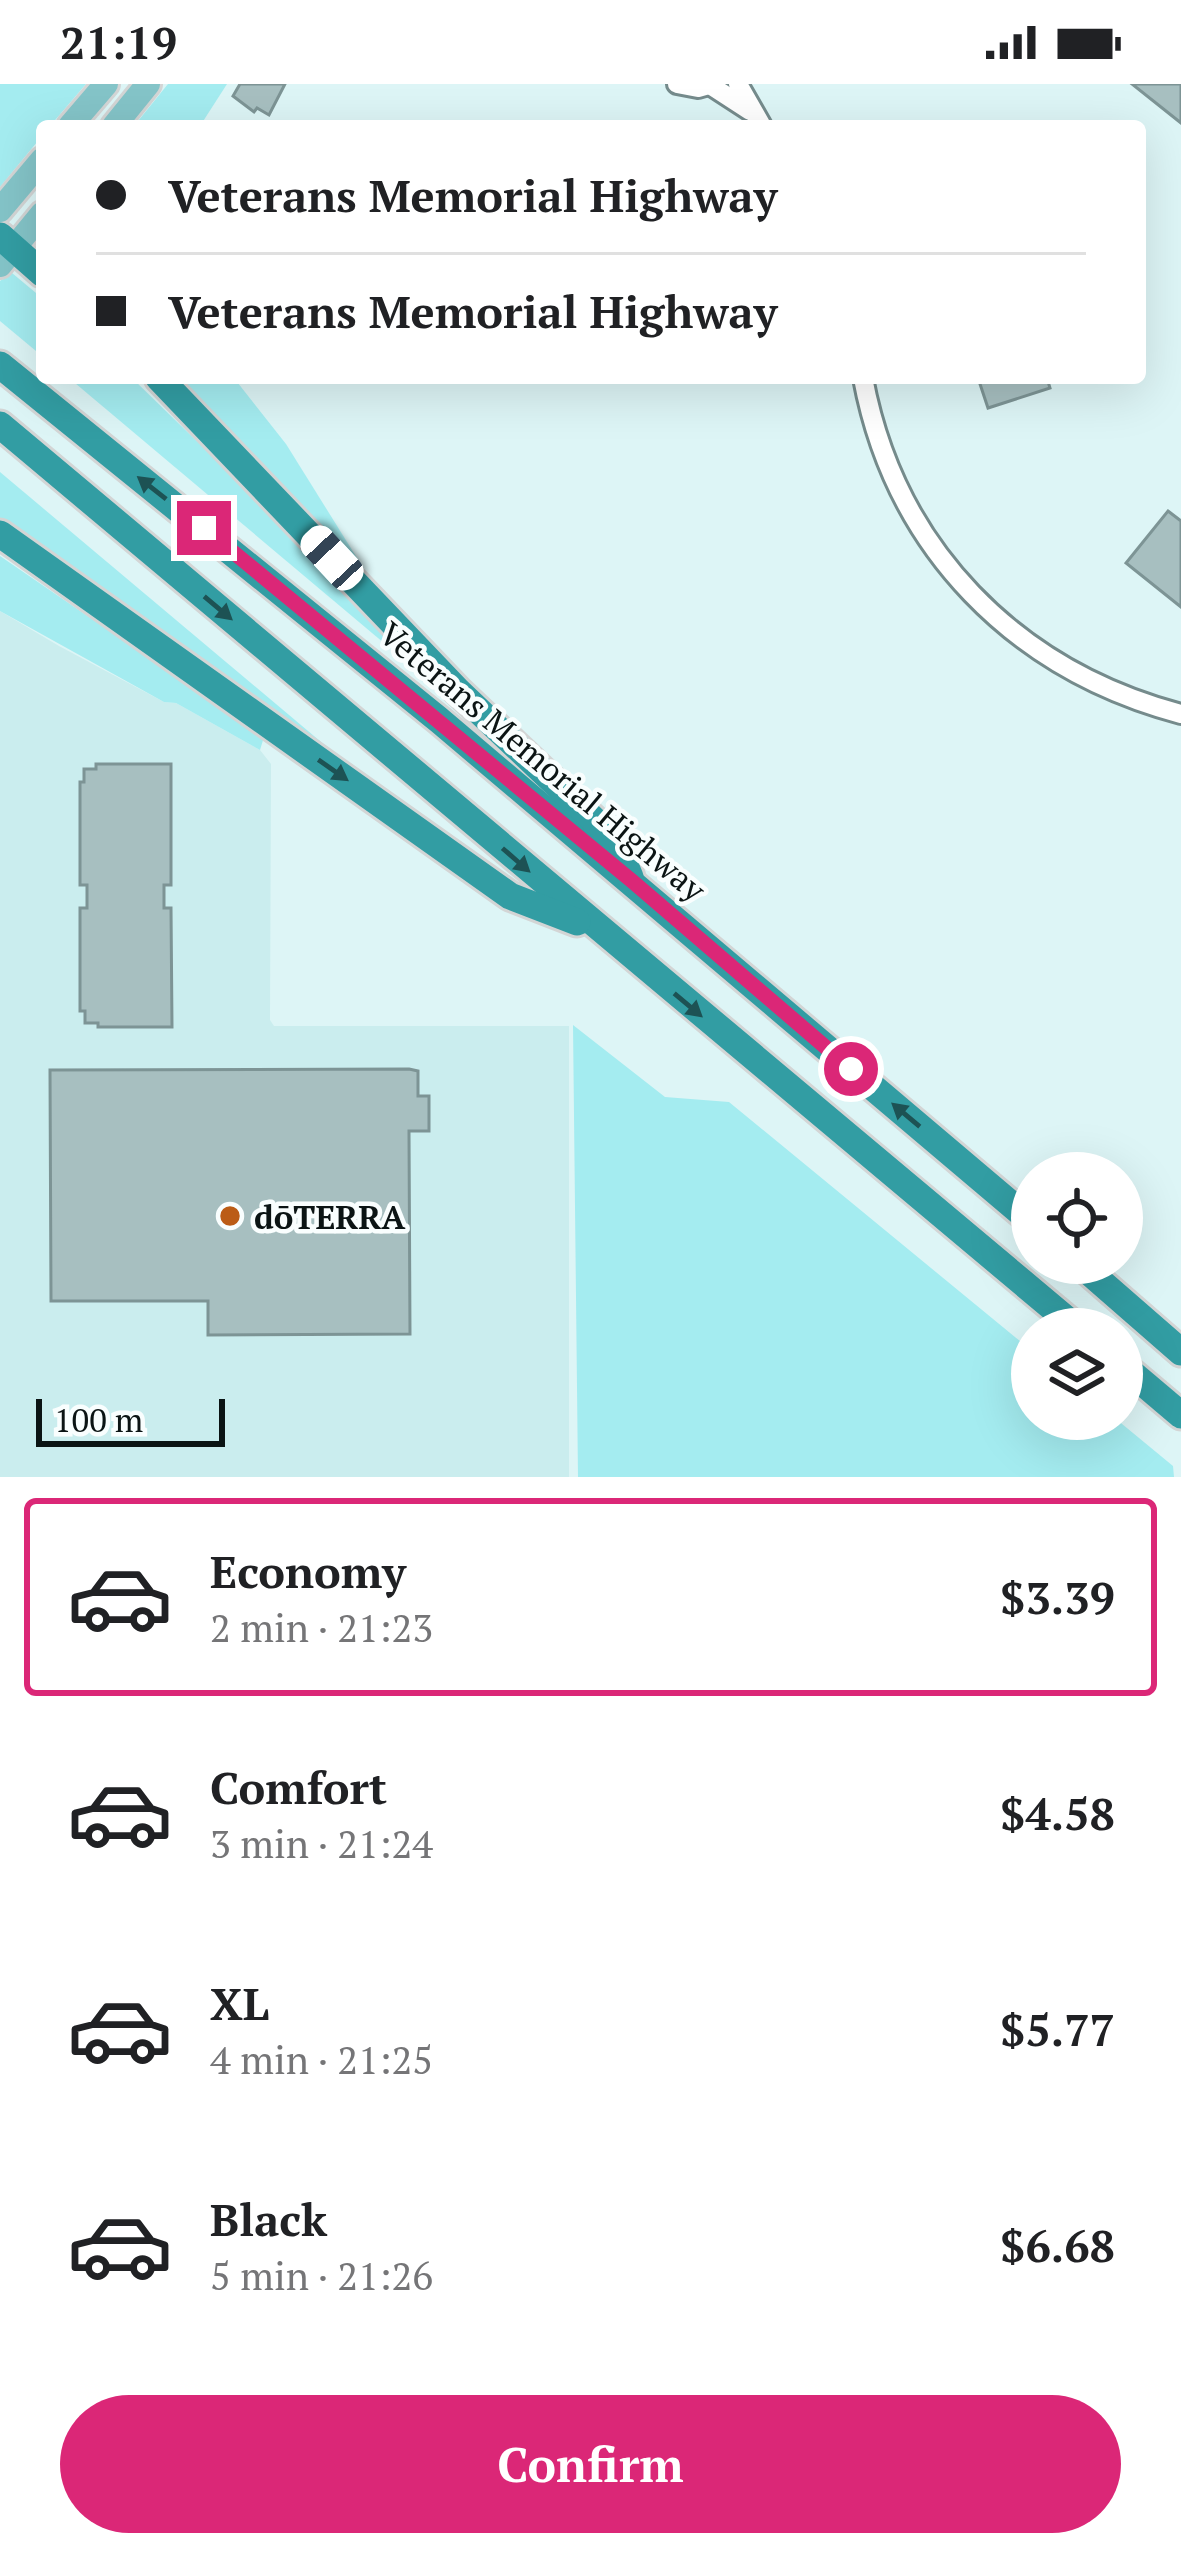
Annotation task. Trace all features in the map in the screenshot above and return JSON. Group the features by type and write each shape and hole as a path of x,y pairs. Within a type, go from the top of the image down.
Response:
{"highway":[{"path":"5,250 36,269"},
{"name":"Veterans Memorial Highway","path":"0,365 262,573 1011,1204"},
{"path":"165,384 458,691 615,839 632,881"},
{"path":"0,424 1053,1308"},
{"path":"0,534 510,896 598,930"},
{"path":"1103,1284 1181,1352"},
{"path":"1143,1383 1181,1415"}],"main road":[{"path":"75,120 106,84"},
{"path":"119,120 148,84"},
{"path":"0,210 36,167"},
{"path":"5,250 36,220"}],"street":[{"path":"677,84 720,86 756,118"},
{"path":"864,384 895,480 926,538 964,587 1032,647 1071,673 1181,714"}],"shaded area":[{"path":"0,84 86,84 55,120 36,120 36,143 0,187"},
{"path":"168,84 227,84 204,120 139,120"},
{"path":"12,273 36,293 36,351 0,321 0,281"},
{"path":"76,384 138,384 434,672 485,728"},
{"path":"176,384 239,384 286,444 372,582 368,585"},
{"path":"0,472 352,768 0,526"},
{"path":"0,556 264,737 260,750 0,611"},
{"path":"0,611 260,750 271,764 270,1020 274,1026 569,1026 569,1477 0,1477"},
{"path":"573,1025 665,1097 729,1102 1011,1334 1011,1440 1141,1440 1173,1466 1174,1477 578,1477"}],"building":[{"path":"240,84 285,84 269,115 257,108 254,112 233,96"},
{"path":"1132,84 1181,84 1181,123"},
{"path":"980,384 1049,384 1050,388 988,408"},
{"path":"1168,511 1181,521 1181,607 1126,563"},
{"path":"96,764 171,764 171,885 164,885 164,908 171,908 172,1027 98,1027 98,1023 85,1023 85,1011 80,1011 80,908 87,908 87,885 80,885 80,782 84,782 84,769 96,769"},
{"name":"dōTERRA","path":"50,1070 418,1071 418,1096 429,1096 429,1131 409,1131 410,1334 208,1335 208,1301 51,1301"}],"place":[{"name":"dōTERRA","path":"230,1216"}],"route":[{"path":"204,528 632,881 851,1069"}]}
